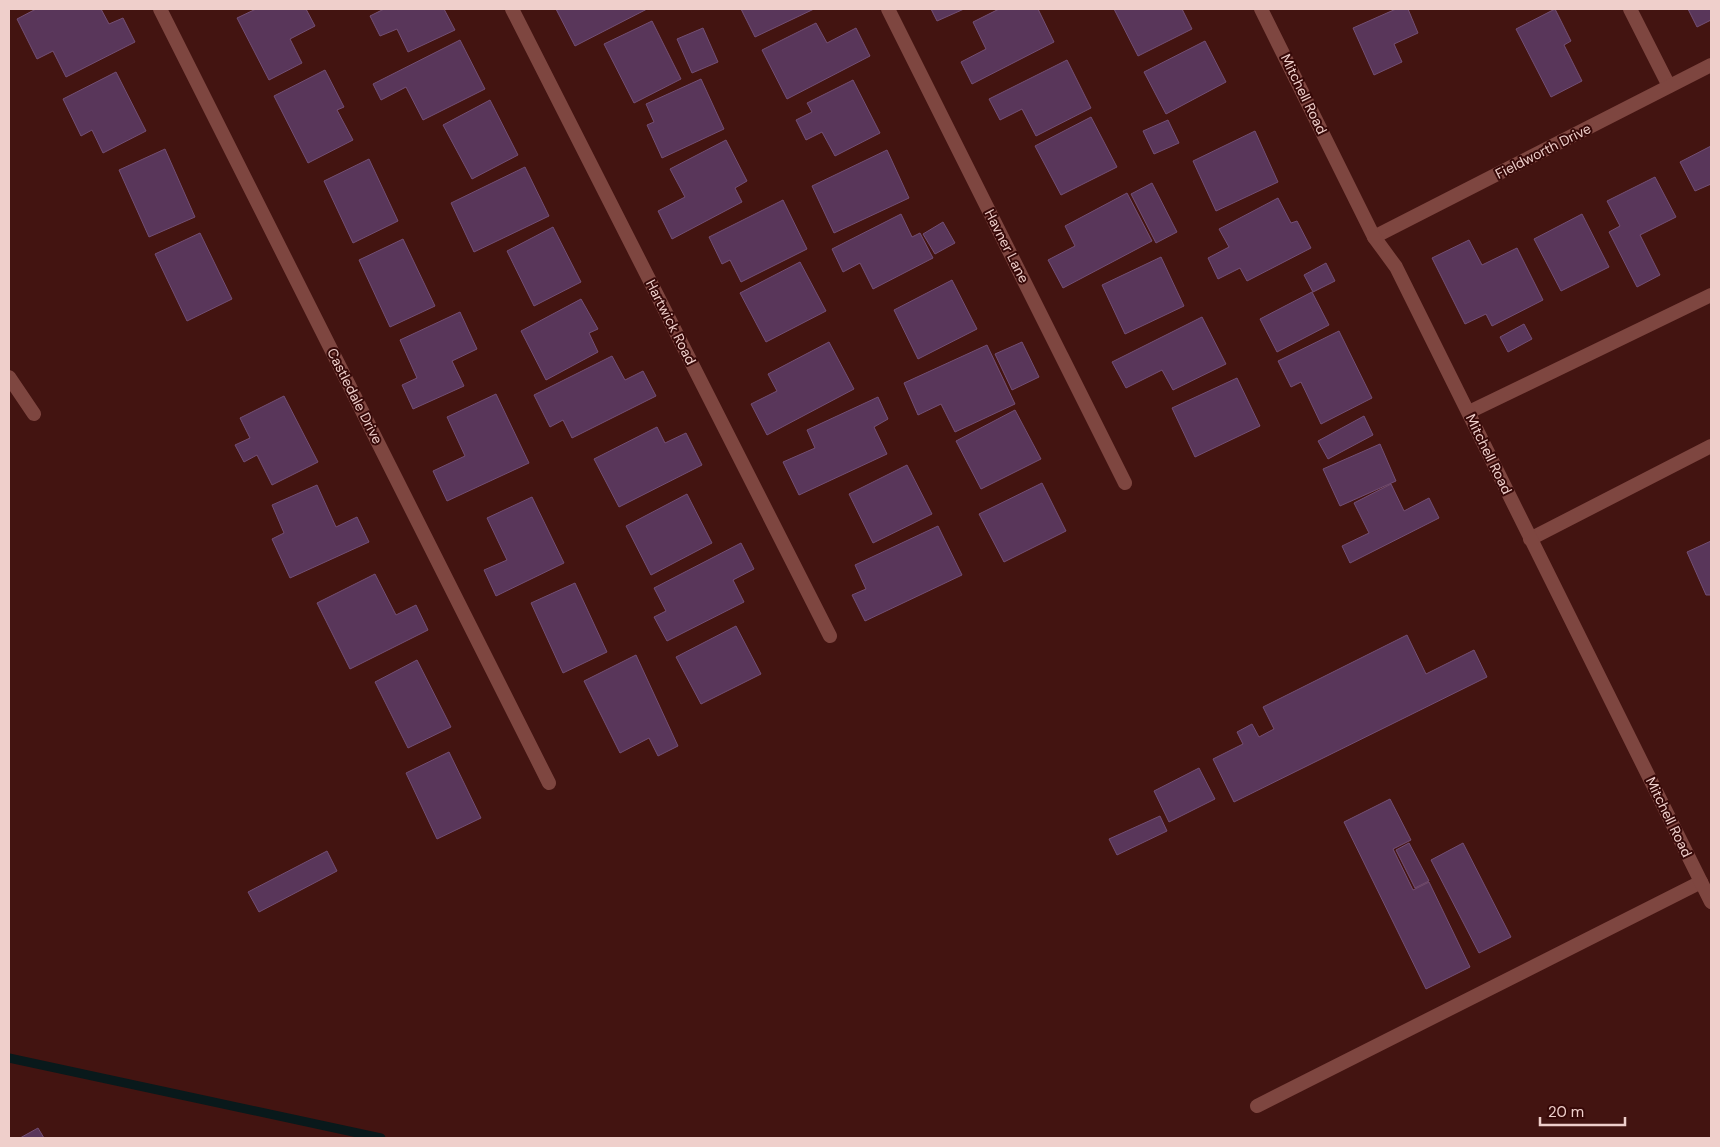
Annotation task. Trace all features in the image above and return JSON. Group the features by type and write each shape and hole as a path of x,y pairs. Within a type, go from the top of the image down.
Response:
{"street":[{"name":"Castledale Drive","path":"160,9 549,782"},
{"name":"Hartwick Road","path":"512,9 830,636"},
{"name":"Havner Lane","path":"888,9 1126,483"},
{"name":"Mitchell Road","path":"1261,9 1374,237 1396,267 1711,902"},
{"path":"1630,9 1669,86"},
{"name":"Fieldworth Drive","path":"1374,237 1711,65"},
{"path":"1469,412 1711,295"},
{"path":"9,377 34,414"},
{"path":"1530,539 1711,446"},
{"path":"1257,1106 1701,882"}],"building":[{"path":"36,9 101,9 109,24 123,18 135,42 66,77 53,51 37,59 17,19"},
{"path":"256,9 306,9 315,26 290,39 302,63 269,80 237,18"},
{"path":"384,9 444,9 455,30 408,52 397,29 380,36 370,16"},
{"path":"556,9 647,9 575,46"},
{"path":"741,9 814,9 755,37"},
{"path":"931,9 964,9 937,21"},
{"path":"999,9 1038,9 1054,42 972,84 961,62 986,49 973,22"},
{"path":"1114,9 1182,9 1192,29 1138,56"},
{"path":"1396,9 1408,9 1418,33 1394,44 1402,62 1374,75 1353,28"},
{"path":"1555,9 1571,41 1564,45 1582,81 1551,97 1516,29"},
{"path":"1688,9 1711,9 1711,20 1697,27"},
{"path":"652,21 681,79 634,103 604,44"},
{"path":"816,23 827,43 856,28 870,56 787,99 762,50"},
{"path":"703,28 718,62 692,73 677,39"},
{"path":"460,40 485,89 423,120 406,87 381,100 373,84"},
{"path":"1205,41 1226,82 1166,114 1144,72"},
{"path":"1067,60 1091,108 1036,136 1022,109 1000,120 989,99"},
{"path":"325,70 344,107 337,110 353,140 308,163 274,96"},
{"path":"116,72 146,131 103,153 92,130 81,136 63,99"},
{"path":"701,79 724,129 662,158 647,125 654,122 646,104"},
{"path":"853,80 880,133 835,156 822,132 806,140 796,120 812,112 807,103"},
{"path":"490,100 518,155 472,179 443,125"},
{"path":"1091,117 1117,167 1061,195 1035,146"},
{"path":"1168,120 1179,143 1154,154 1143,131"},
{"path":"1255,131 1278,182 1216,211 1193,161"},
{"path":"726,140 747,181 735,188 742,202 672,239 658,211 685,197 670,169"},
{"path":"1711,146 1711,184 1695,191 1680,162"},
{"path":"165,149 195,217 149,237 119,170"},
{"path":"887,150 909,198 834,233 812,186"},
{"path":"369,159 398,221 353,243 324,181"},
{"path":"525,167 549,216 474,252 451,203"},
{"path":"1655,177 1676,217 1640,235 1660,275 1637,287 1609,232 1620,226 1607,201"},
{"path":"1152,183 1177,232 1156,243 1131,194"},
{"path":"1127,193 1152,241 1063,288 1048,260 1075,246 1065,226"},
{"path":"1278,198 1291,223 1297,221 1311,248 1247,281 1240,268 1218,279 1208,258 1229,247 1219,229"},
{"path":"783,200 807,249 741,282 730,260 722,264 709,237"},
{"path":"901,214 912,237 920,233 933,258 873,289 860,263 843,272 832,249"},
{"path":"1582,214 1609,267 1561,291 1534,239"},
{"path":"943,222 955,243 935,254 923,234"},
{"path":"553,227 581,282 534,306 507,251"},
{"path":"200,233 232,299 187,321 155,254"},
{"path":"403,239 435,306 390,327 359,260"},
{"path":"1469,240 1482,265 1517,248 1543,300 1492,326 1486,314 1465,324 1432,258"},
{"path":"1161,257 1184,306 1125,334 1102,285"},
{"path":"800,262 826,311 766,342 740,293"},
{"path":"1326,263 1335,281 1313,292 1304,275"},
{"path":"952,280 977,329 918,359 894,310"},
{"path":"1312,292 1329,325 1277,352 1260,319"},
{"path":"581,299 598,329 589,333 598,352 546,380 521,331"},
{"path":"460,312 477,349 452,361 464,386 413,409 402,385 417,378 400,340"},
{"path":"1202,317 1226,364 1173,390 1162,370 1126,388 1112,362"},
{"path":"1524,324 1532,339 1508,352 1500,337"},
{"path":"1339,331 1372,398 1321,424 1301,382 1291,387 1278,361"},
{"path":"829,342 854,389 767,435 751,404 777,391 768,374"},
{"path":"1022,342 1039,377 1012,390 995,354"},
{"path":"987,345 1015,404 955,432 941,404 918,415 904,383"},
{"path":"612,356 625,380 643,371 656,396 572,438 563,420 550,427 534,395"},
{"path":"1237,378 1260,426 1195,457 1172,408"},
{"path":"496,394 529,463 447,501 433,471 465,456 447,417"},
{"path":"284,396 318,462 272,485 257,455 244,462 235,445 250,438 240,418"},
{"path":"878,397 888,419 874,427 887,454 799,495 783,462 815,448 807,430"},
{"path":"1015,410 1041,459 981,489 956,441"},
{"path":"1364,416 1373,435 1328,459 1318,441"},
{"path":"657,427 665,443 686,433 702,465 619,507 594,459"},
{"path":"1380,444 1396,481 1340,506 1323,469"},
{"path":"907,465 932,514 873,543 849,494"},
{"path":"1042,483 1066,531 1004,562 979,514"},
{"path":"1391,484 1404,511 1429,498 1439,518 1350,563 1342,546 1369,533 1354,503"},
{"path":"317,485 336,527 357,517 369,542 290,578 272,539 284,533 272,505"},
{"path":"687,494 712,543 651,575 626,526"},
{"path":"532,497 564,563 496,596 484,570 507,560 487,518"},
{"path":"938,526 962,575 865,621 852,595 866,589 855,565"},
{"path":"1711,541 1711,595 1706,595 1687,552"},
{"path":"741,543 754,569 733,580 744,602 667,641 654,617 666,611 654,588"},
{"path":"375,574 396,615 416,605 428,630 350,669 317,603"},
{"path":"575,583 607,652 563,673 531,603"},
{"path":"736,626 761,674 701,704 676,657"},
{"path":"1407,635 1426,674 1474,650 1487,677 1234,802 1213,759 1243,744 1237,732 1252,724 1259,737 1274,729 1263,707"},
{"path":"636,655 678,746 658,756 649,738 620,753 584,681"},
{"path":"417,660 451,727 408,748 375,682"},
{"path":"449,752 481,818 437,839 406,773"},
{"path":"1199,768 1215,799 1169,822 1154,791"},
{"path":"1390,799 1411,840 1393,849 1413,890 1429,882 1470,967 1426,989 1344,822"},
{"path":"1160,816 1167,831 1117,855 1109,839"},
{"path":"1409,843 1429,881 1415,888 1396,850"},
{"path":"1463,843 1511,937 1479,953 1431,860"},
{"path":"327,851 337,871 259,912 248,892"},
{"path":"38,1128 44,1138 20,1138"}],"waterway":[{"path":"9,1058 381,1138"}]}
